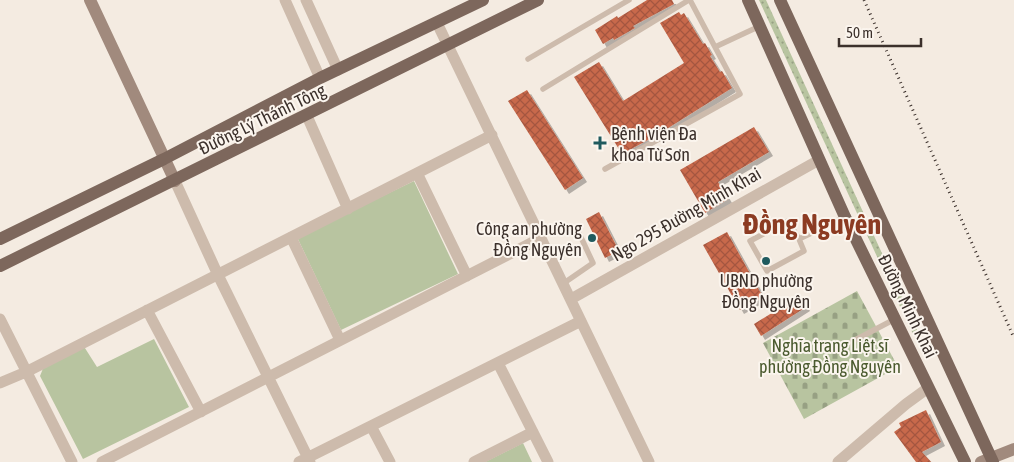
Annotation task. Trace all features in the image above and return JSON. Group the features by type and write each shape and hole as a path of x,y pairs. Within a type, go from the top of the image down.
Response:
{"main road":[{"path":"90,0 175,181"},
{"name":"Đường Lý Thánh Tông","path":"0,239 164,159 320,78 483,0"},
{"name":"Đường Lý Thánh Tông","path":"0,266 449,46 538,0"},
{"name":"Đường Minh Khai","path":"748,0 845,217 965,462"},
{"name":"Đường Minh Khai","path":"780,0 988,461"},
{"path":"988,461 1014,448"}],"street":[{"path":"285,0 320,78"},
{"path":"306,0 338,70"},
{"path":"437,23 649,462"},
{"path":"307,116 348,209"},
{"path":"0,383 26,372 492,135"},
{"name":"Ngo 295 Đường Minh Khai","path":"571,299 819,160"},
{"path":"417,173 466,276"},
{"path":"175,181 218,275 269,376 306,460 581,321"},
{"path":"291,237 340,340"},
{"path":"102,462 541,238"},
{"path":"147,310 201,412"},
{"path":"0,320 72,462"},
{"path":"498,363 548,462"},
{"path":"838,462 906,404 928,388"},
{"path":"371,426 390,462"},
{"path":"474,462 533,432"}],"lane":[{"path":"528,59 629,0"},
{"path":"544,89 689,0 740,94 605,169"},
{"path":"715,47 760,26"},
{"path":"799,239 845,217"},
{"path":"788,221 799,239 804,250 767,272 750,241 788,221"},
{"path":"564,284 593,263 578,231"},
{"path":"836,350 895,320"}],"green space":[{"path":"759,0 766,0 924,345 920,347 908,324"},
{"path":"414,181 458,274 341,330 297,237"},
{"name":"Nghĩa trang Liệt sĩ phường Đồng Nguyên","path":"857,291 898,367 804,419 763,343"},
{"path":"154,339 189,407 83,459 40,376 44,366 83,345 97,367"},
{"path":"523,443 532,462 485,462"}],"building":[{"path":"647,0 672,0 674,4 633,26 635,28 614,40 613,38 603,44 595,30"},
{"path":"679,12 681,15 684,13 703,44 705,43 712,55 710,56 732,88 657,135 622,154 574,77 599,62 623,101 684,63 660,23"},
{"path":"527,90 583,178 565,190 508,101"},
{"path":"754,127 769,152 718,182 728,199 705,213 680,170"},
{"path":"599,212 619,251 605,258 586,219"},
{"path":"727,232 763,297 740,310 703,245"},
{"path":"799,296 806,307 761,336 754,324"},
{"path":"926,410 941,442 922,452 931,462 916,462 894,432 901,427 899,423"}],"railway":[{"path":"864,0 1014,338"}],"place":[{"name":"Bệnh viện Đa khoa Từ Sơn","path":"600,143"},
{"name":"Công an phường Đồng Nguyên","path":"592,238"},
{"name":"UBND phường Đồng Nguyên","path":"766,261"}],"district":[{"name":"Đồng Nguyên","path":"812,224"}]}
